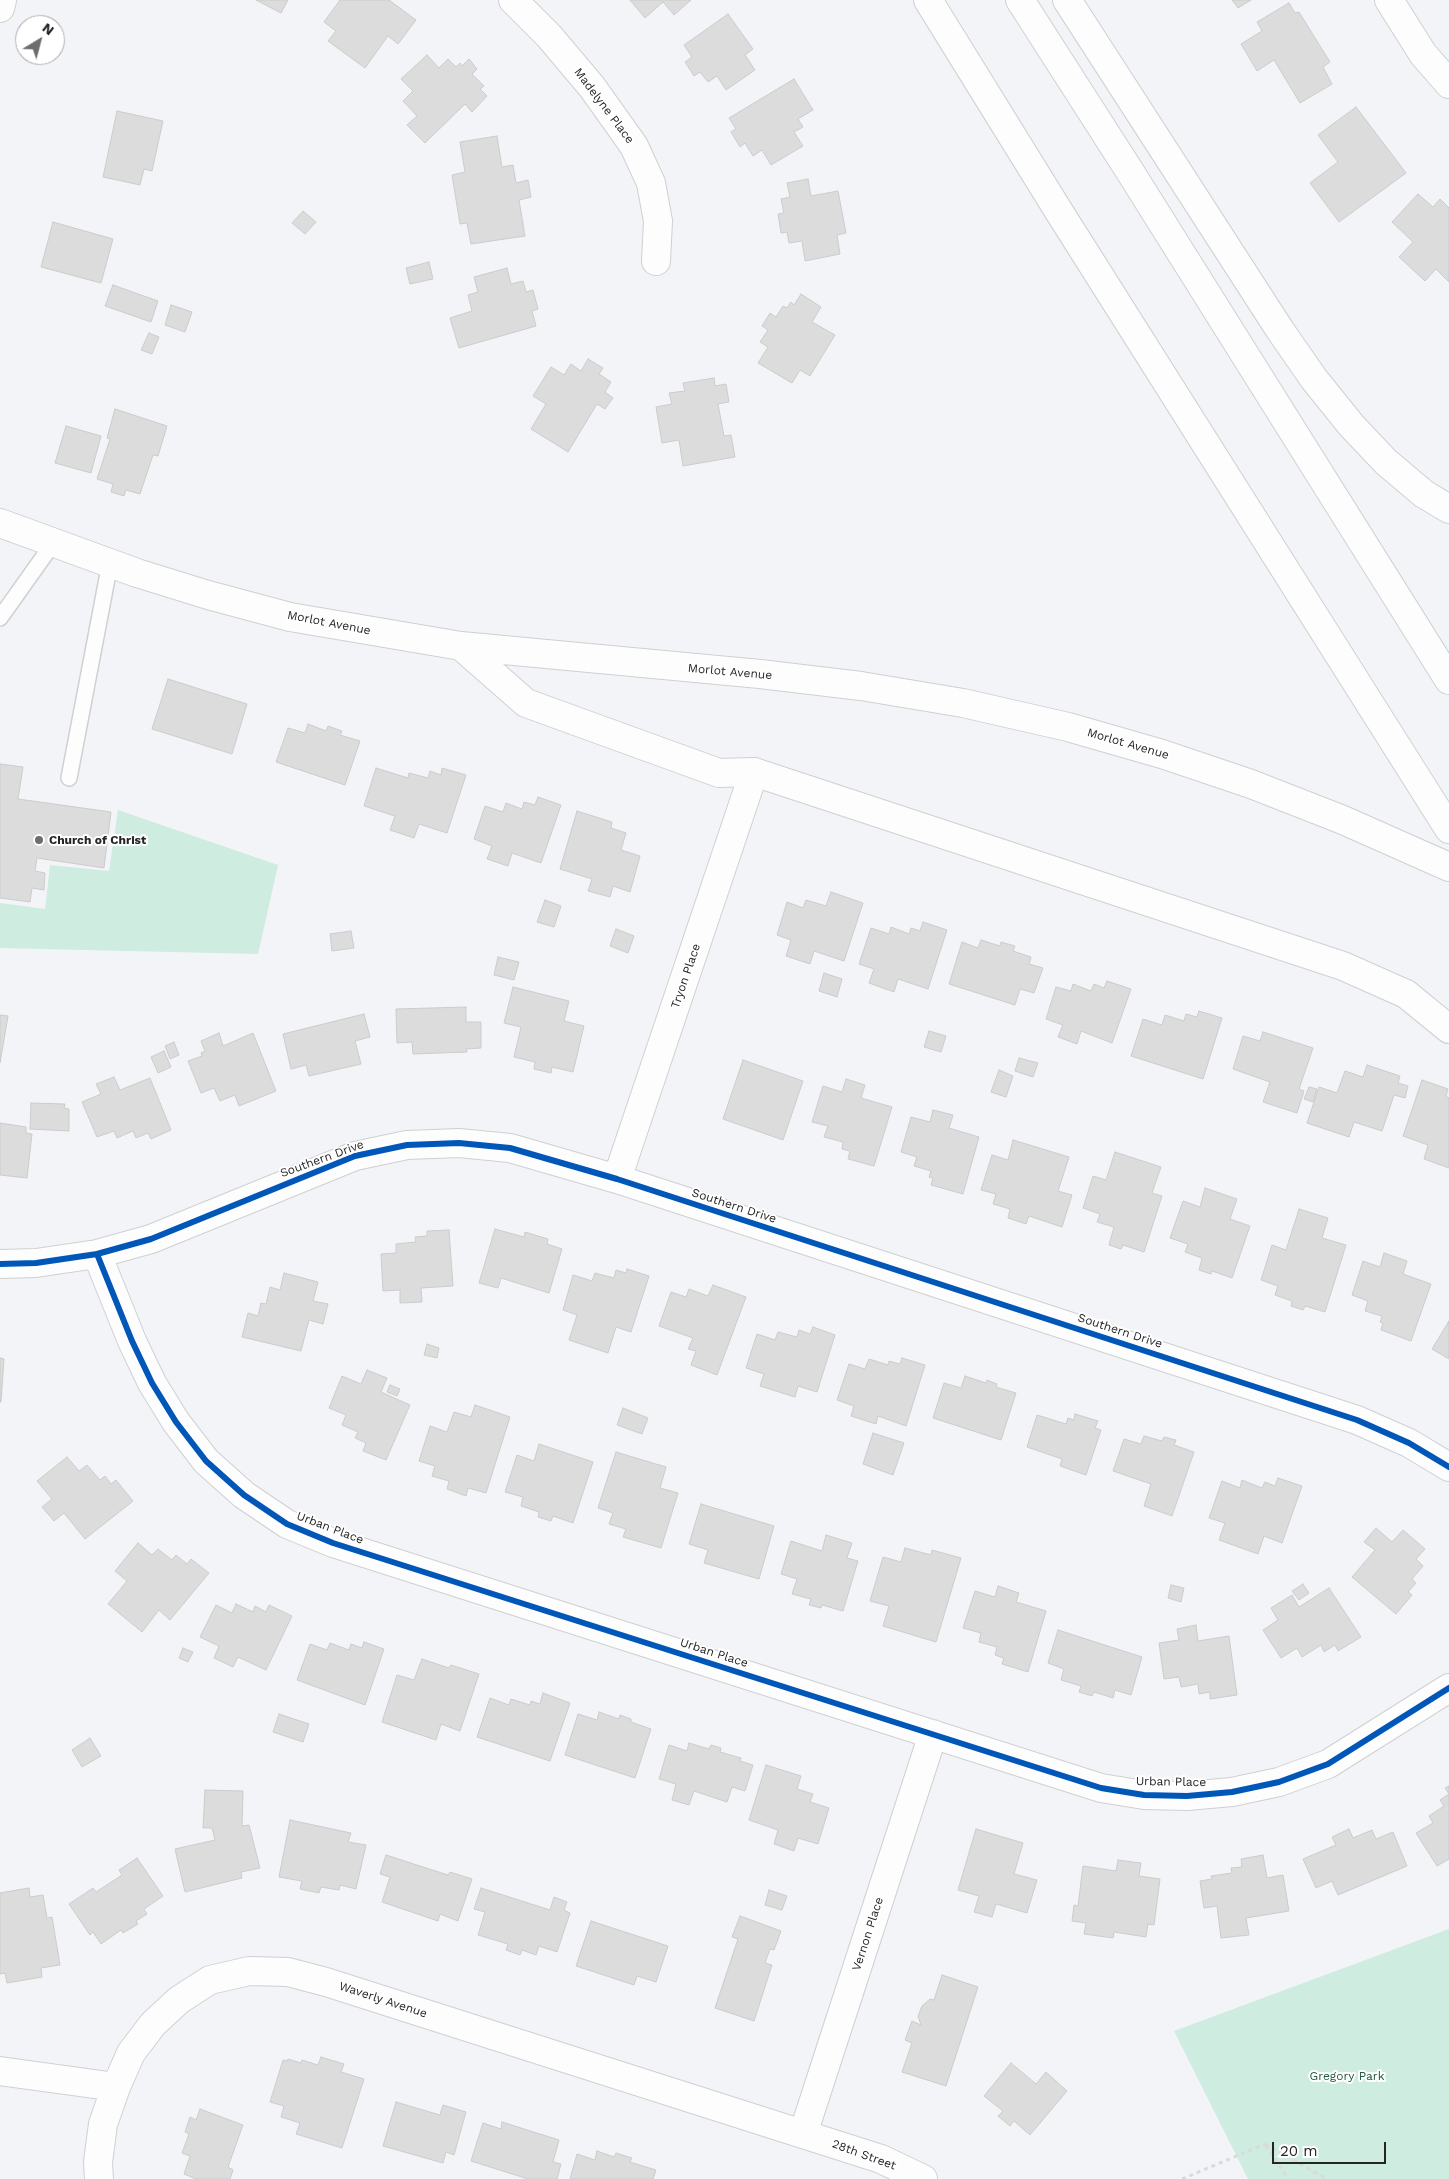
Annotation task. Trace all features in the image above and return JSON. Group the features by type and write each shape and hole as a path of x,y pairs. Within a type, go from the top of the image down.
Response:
{"main road":[{"path":"0,8 2,0"},
{"name":"Madelyne Place","path":"513,0 549,36 592,87 634,146 651,183 658,221 656,261"},
{"path":"928,0 1449,829"},
{"path":"1020,0 1449,680"},
{"path":"1067,0 1280,330 1314,379 1351,425 1386,462 1424,494 1449,508"},
{"path":"1389,0 1423,54 1449,84"},
{"name":"Morlot Avenue","path":"0,523 110,563 208,595 290,616 461,646 760,674 861,686 963,703 1068,727 1162,754 1251,784 1343,820 1449,868"},
{"path":"461,646 526,703 718,773 754,772 1343,966 1406,994 1449,1029"},
{"name":"Tryon Place","path":"617,1180 754,772"},
{"name":"Southern Drive","path":"0,1264 36,1263 97,1254 151,1240 355,1156 407,1145 459,1143 510,1148 617,1180 1358,1420 1409,1443 1449,1467"},
{"name":"Urban Place","path":"97,1254 132,1341 152,1383 176,1422 206,1461 244,1495 288,1524 333,1543 1101,1788 1144,1795 1187,1796 1232,1792 1279,1782 1328,1764 1449,1688"},
{"name":"Vernon Place","path":"803,2134 933,1734"},
{"name":"Waverly Avenue","path":"99,2179 98,2162 103,2124 131,2053 153,2024 179,2000 210,1980 249,1971 288,1972 326,1982 803,2134"},
{"path":"0,2071 116,2087"},
{"name":"28th Street","path":"803,2134 881,2159 923,2179"}],"lane":[{"path":"0,618 54,542"},
{"path":"69,778 110,563"}],"path":[{"path":"1182,2179 1266,2144"},
{"path":"1266,2144 1288,2179"},
{"path":"1266,2144 1327,2179"}],"green space":[{"path":"118,810 278,865 258,954 0,948 0,903 45,909 50,865 109,871"},
{"name":"Gregory Park","path":"1449,1929 1449,2179 1248,2179 1174,2031"}],"building":[{"path":"256,0 288,0 281,13"},
{"path":"340,0 389,0 416,20 398,44 388,36 365,68 328,41 336,31 324,22"},
{"path":"630,0 691,0 674,15 663,2 645,18"},
{"path":"1232,0 1251,0 1238,8"},
{"path":"1289,3 1295,13 1299,12 1330,62 1323,67 1332,84 1300,103 1274,60 1257,71 1241,44 1262,31 1257,22"},
{"path":"728,14 753,49 745,55 755,70 726,90 717,76 708,82 700,72 694,76 685,62 692,57 684,45"},
{"path":"427,55 439,68 448,59 456,67 460,63 462,66 469,59 477,69 472,74 484,86 480,89 487,96 472,112 465,104 425,143 407,125 417,116 403,101 413,91 401,79"},
{"path":"794,79 813,110 798,119 803,127 794,132 803,146 771,165 762,150 753,156 745,143 740,147 731,132 736,129 729,118"},
{"path":"1356,107 1406,173 1339,222 1310,183 1338,162 1318,135"},
{"path":"117,111 163,121 152,171 144,169 140,185 103,177"},
{"path":"497,136 502,167 513,165 516,183 528,180 531,197 519,200 525,236 471,244 467,223 460,224 452,175 465,172 460,142"},
{"path":"808,179 811,196 838,191 846,233 837,235 840,254 805,261 802,241 789,243 787,232 781,233 778,214 784,213 781,199 790,197 787,183"},
{"path":"1418,194 1433,207 1440,199 1449,208 1449,282 1436,269 1425,281 1399,257 1413,242 1392,222"},
{"path":"303,211 316,222 305,234 292,223"},
{"path":"53,222 113,239 101,283 41,267"},
{"path":"429,262 433,279 410,284 406,268"},
{"path":"507,268 511,284 523,281 526,292 533,290 538,309 532,311 536,326 459,348 450,318 472,311 468,295 478,292 474,277"},
{"path":"113,285 158,301 151,322 105,306"},
{"path":"801,294 821,307 812,322 835,335 810,376 800,370 792,383 758,363 768,347 760,342 768,330 762,326 770,313 776,317 783,306 787,308 791,302 794,305"},
{"path":"171,305 192,312 185,332 165,325"},
{"path":"149,333 159,337 152,354 141,350"},
{"path":"588,359 603,368 599,374 611,382 605,392 613,398 605,409 597,404 568,452 531,429 546,404 533,396 551,367 564,375 571,364 581,371"},
{"path":"714,378 715,386 726,384 729,402 718,404 724,436 731,435 735,457 683,466 679,440 662,443 656,407 672,404 669,393 685,391 683,383"},
{"path":"115,409 167,426 158,456 153,455 140,494 126,490 124,496 111,492 113,484 97,479 110,439 107,438"},
{"path":"66,426 101,436 91,473 55,463"},
{"path":"168,679 247,704 232,754 152,729"},
{"path":"308,724 326,731 328,726 342,731 340,735 360,741 345,785 276,762 288,728 305,733"},
{"path":"0,764 23,767 18,799 111,812 104,868 37,858 35,871 45,873 44,890 32,888 30,902 0,898"},
{"path":"376,768 408,778 409,773 428,778 430,771 441,775 442,768 466,775 447,833 419,824 414,838 390,830 395,816 364,806"},
{"path":"538,797 561,805 541,863 512,853 508,866 487,859 492,846 474,839 485,806 503,812 506,803 522,809 524,802 535,805"},
{"path":"577,811 612,822 611,828 626,833 621,850 640,856 630,892 613,886 610,897 588,891 592,879 560,869"},
{"path":"831,892 863,903 844,961 814,951 810,964 786,956 791,940 777,935 787,902 803,908 806,900 826,906"},
{"path":"545,900 561,906 554,927 537,922"},
{"path":"923,922 947,930 928,989 898,979 894,992 869,983 874,969 859,964 871,928 889,934 891,927 909,934 911,928 920,931"},
{"path":"616,929 634,936 628,953 610,946"},
{"path":"351,931 354,948 332,951 330,934"},
{"path":"981,940 1000,946 1001,942 1015,946 1013,951 1031,957 1029,964 1043,968 1034,993 1020,989 1015,1005 949,984 962,942 978,948"},
{"path":"498,957 519,962 514,980 494,975"},
{"path":"824,973 842,979 837,997 819,991"},
{"path":"1107,981 1131,989 1112,1043 1081,1031 1077,1044 1058,1037 1063,1025 1046,1019 1056,987 1071,991 1073,984 1091,991 1094,984 1104,988"},
{"path":"513,987 569,1001 564,1021 584,1026 573,1072 552,1067 551,1073 534,1069 535,1062 514,1057 521,1027 504,1023"},
{"path":"466,1007 466,1022 481,1022 481,1048 466,1049 467,1052 413,1054 412,1042 397,1043 396,1009"},
{"path":"1199,1011 1222,1018 1203,1079 1131,1056 1143,1019 1162,1025 1165,1015 1184,1021 1186,1014 1197,1017"},
{"path":"364,1014 370,1037 355,1041 361,1064 309,1076 306,1065 291,1069 283,1034"},
{"path":"0,1015 8,1016 0,1063"},
{"path":"929,1031 946,1036 941,1052 924,1047"},
{"path":"1263,1032 1313,1048 1299,1089 1304,1091 1297,1113 1263,1102 1270,1082 1233,1069 1243,1036 1260,1041"},
{"path":"219,1033 223,1046 253,1033 276,1091 239,1106 235,1095 220,1101 214,1088 201,1093 188,1061 202,1056 201,1053 205,1051 201,1041"},
{"path":"174,1042 179,1055 170,1059 165,1046"},
{"path":"164,1051 171,1067 158,1073 151,1057"},
{"path":"1019,1058 1038,1063 1033,1077 1015,1071"},
{"path":"743,1060 803,1081 783,1140 723,1119"},
{"path":"1367,1065 1400,1076 1398,1083 1408,1086 1405,1098 1394,1095 1382,1131 1354,1122 1349,1137 1307,1123 1319,1087 1337,1093 1345,1071 1363,1077"},
{"path":"999,1070 1013,1076 1006,1097 991,1092"},
{"path":"114,1077 120,1090 150,1078 171,1130 151,1139 148,1133 136,1138 133,1131 117,1138 114,1131 97,1137 82,1102 101,1094 96,1084"},
{"path":"846,1079 865,1085 861,1098 892,1107 874,1166 848,1159 850,1151 842,1149 843,1142 824,1137 828,1126 812,1122 823,1086 842,1092"},
{"path":"1422,1080 1448,1089 1446,1096 1449,1098 1449,1168 1424,1159 1428,1145 1403,1136"},
{"path":"1309,1087 1317,1089 1313,1102 1304,1099"},
{"path":"31,1103 65,1104 64,1108 69,1109 69,1131 30,1129"},
{"path":"933,1110 953,1115 949,1128 979,1137 963,1194 931,1185 933,1178 929,1177 931,1171 914,1166 917,1157 901,1152 911,1117 930,1122"},
{"path":"0,1123 26,1127 26,1133 32,1134 27,1178 0,1175"},
{"path":"1013,1140 1069,1157 1058,1191 1072,1195 1062,1227 1029,1216 1026,1224 1008,1218 1010,1209 993,1204 996,1194 981,1190 992,1155 1008,1160"},
{"path":"1115,1152 1161,1167 1152,1193 1162,1196 1144,1252 1123,1245 1121,1249 1109,1245 1114,1227 1097,1222 1100,1214 1083,1208 1093,1176 1106,1180"},
{"path":"1205,1188 1237,1199 1230,1219 1250,1226 1232,1278 1212,1271 1211,1274 1199,1270 1202,1258 1185,1252 1188,1244 1170,1238 1183,1201 1200,1207"},
{"path":"1299,1209 1328,1218 1322,1238 1346,1245 1325,1312 1305,1306 1303,1310 1291,1306 1292,1301 1275,1295 1278,1286 1261,1280 1272,1245 1286,1250"},
{"path":"495,1229 524,1237 525,1232 548,1239 547,1244 562,1249 549,1293 501,1278 498,1288 479,1283"},
{"path":"449,1230 453,1286 421,1288 422,1302 400,1303 400,1290 383,1291 381,1254 396,1253 396,1244 416,1242 415,1237 427,1236 427,1231"},
{"path":"1384,1253 1407,1261 1403,1274 1431,1284 1411,1341 1381,1330 1383,1323 1380,1322 1382,1316 1365,1311 1368,1301 1352,1295 1363,1261 1380,1267"},
{"path":"627,1269 649,1276 631,1332 616,1327 608,1353 569,1340 577,1315 563,1310 573,1275 592,1281 595,1273 614,1278 616,1270 626,1273"},
{"path":"284,1273 318,1282 313,1301 328,1304 323,1324 309,1320 301,1351 242,1337 248,1313 258,1316 261,1303 266,1304 270,1287 280,1290"},
{"path":"713,1285 746,1297 717,1375 691,1365 696,1351 688,1349 693,1338 659,1326 671,1292 686,1297 689,1289 708,1296"},
{"path":"1449,1321 1449,1359 1432,1349"},
{"path":"813,1327 835,1335 817,1392 798,1386 795,1397 760,1386 764,1374 746,1368 757,1334 775,1340 778,1332 797,1337 799,1330 810,1334"},
{"path":"427,1344 439,1348 437,1358 424,1355"},
{"path":"0,1358 4,1359 1,1402 0,1402"},
{"path":"902,1358 925,1365 906,1426 878,1416 876,1424 851,1416 854,1406 837,1400 849,1364 865,1369 869,1359 888,1365 889,1361 900,1364"},
{"path":"367,1370 387,1378 381,1392 410,1405 386,1460 363,1451 366,1443 355,1438 358,1432 342,1425 346,1415 329,1408 342,1376 361,1384"},
{"path":"965,1376 986,1383 987,1380 997,1384 996,1387 1016,1393 1001,1440 933,1418 944,1383 961,1388"},
{"path":"390,1385 400,1389 397,1396 387,1392"},
{"path":"475,1405 510,1417 486,1493 468,1488 466,1496 447,1489 449,1481 432,1476 435,1466 419,1461 430,1426 447,1432 454,1412 471,1417"},
{"path":"623,1408 648,1418 642,1434 617,1425"},
{"path":"1075,1414 1098,1421 1095,1428 1101,1430 1086,1475 1060,1466 1062,1459 1027,1447 1037,1415 1066,1424 1068,1418 1074,1420"},
{"path":"873,1433 904,1443 893,1475 863,1464"},
{"path":"1144,1436 1162,1441 1164,1437 1176,1440 1174,1445 1194,1452 1172,1516 1144,1506 1151,1484 1113,1471 1124,1439 1141,1444"},
{"path":"539,1444 593,1462 573,1523 553,1516 551,1521 538,1517 539,1512 521,1506 523,1497 505,1492 517,1455 534,1461"},
{"path":"616,1452 666,1467 660,1488 678,1493 661,1548 623,1537 626,1529 609,1524 613,1513 598,1508"},
{"path":"67,1457 79,1471 87,1465 100,1480 105,1476 111,1484 116,1480 133,1501 85,1539 64,1513 54,1521 42,1507 52,1499 37,1481"},
{"path":"1278,1478 1302,1486 1282,1543 1264,1536 1258,1554 1219,1540 1225,1523 1209,1518 1222,1481 1240,1488 1242,1480 1262,1488 1265,1482 1275,1486"},
{"path":"701,1504 774,1526 759,1579 704,1563 708,1550 689,1544"},
{"path":"1376,1528 1392,1542 1403,1530 1425,1549 1416,1559 1423,1566 1412,1579 1416,1583 1408,1592 1412,1595 1396,1614 1352,1577 1375,1550 1364,1542"},
{"path":"826,1535 852,1543 847,1558 858,1561 843,1611 822,1605 821,1608 809,1605 811,1599 792,1594 797,1579 781,1574 791,1541 822,1551"},
{"path":"138,1543 152,1555 158,1549 172,1560 176,1555 187,1564 191,1559 209,1573 170,1620 159,1610 142,1632 108,1604 127,1581 115,1571"},
{"path":"905,1548 931,1555 932,1550 961,1558 936,1642 883,1626 889,1606 870,1601 883,1557 901,1562"},
{"path":"1303,1584 1309,1593 1299,1600 1292,1591"},
{"path":"1171,1585 1184,1588 1181,1602 1168,1598"},
{"path":"998,1586 1019,1593 1016,1602 1046,1611 1028,1672 1002,1664 1004,1658 995,1655 997,1647 979,1642 981,1633 963,1628 975,1591 995,1597"},
{"path":"1329,1588 1361,1637 1338,1651 1335,1645 1324,1652 1321,1645 1302,1657 1297,1648 1281,1658 1263,1630 1278,1620 1271,1608 1292,1595 1299,1607"},
{"path":"236,1604 253,1612 255,1606 266,1612 269,1605 292,1616 266,1670 238,1657 233,1667 214,1658 219,1646 200,1637 216,1605 232,1613"},
{"path":"1196,1625 1198,1641 1229,1636 1237,1695 1210,1699 1210,1692 1199,1694 1198,1684 1181,1687 1179,1677 1164,1679 1159,1643 1179,1640 1177,1629"},
{"path":"1058,1630 1142,1657 1131,1695 1115,1690 1113,1698 1094,1692 1092,1696 1079,1692 1081,1686 1061,1680 1064,1669 1048,1663"},
{"path":"364,1642 384,1649 365,1705 297,1680 310,1644 327,1650 330,1643 349,1650 351,1644 362,1648"},
{"path":"183,1648 193,1652 188,1662 179,1658"},
{"path":"422,1659 449,1668 451,1665 479,1674 460,1731 441,1724 436,1740 382,1722 397,1675 414,1680"},
{"path":"543,1693 570,1703 550,1761 477,1737 490,1698 509,1705 511,1699 530,1705 531,1701 540,1704"},
{"path":"599,1712 619,1719 620,1715 631,1719 631,1722 651,1729 635,1778 565,1755 578,1714 597,1720"},
{"path":"279,1714 309,1724 303,1742 273,1732"},
{"path":"90,1738 101,1756 82,1767 72,1750"},
{"path":"689,1743 709,1749 711,1745 721,1748 720,1752 741,1758 740,1761 753,1765 745,1791 732,1787 727,1802 694,1791 689,1805 672,1800 676,1784 659,1779 669,1745 687,1751"},
{"path":"766,1765 801,1776 797,1789 813,1794 810,1802 829,1808 818,1844 798,1838 794,1851 774,1844 778,1830 749,1820"},
{"path":"1449,1786 1449,1794 1445,1788"},
{"path":"205,1790 243,1791 242,1826 249,1825 260,1868 241,1872 242,1878 185,1892 175,1849 215,1840 212,1828 203,1828"},
{"path":"1449,1794 1449,1859 1437,1866 1416,1833 1433,1823 1429,1816 1444,1806 1440,1800"},
{"path":"290,1820 351,1833 348,1842 366,1845 356,1889 340,1885 339,1890 321,1887 319,1893 300,1889 302,1881 279,1877"},
{"path":"976,1829 1023,1843 1014,1874 1037,1880 1027,1913 996,1904 992,1917 974,1912 979,1896 958,1890"},
{"path":"1349,1829 1353,1838 1372,1830 1376,1839 1393,1832 1407,1866 1338,1895 1332,1881 1316,1888 1303,1859 1336,1845 1332,1837"},
{"path":"386,1855 448,1875 450,1872 472,1879 458,1921 440,1914 438,1921 382,1902 390,1877 380,1874"},
{"path":"1263,1855 1267,1878 1283,1875 1289,1911 1246,1918 1249,1935 1221,1938 1217,1906 1204,1908 1200,1881 1212,1879 1211,1876 1232,1873 1231,1868 1242,1867 1241,1859"},
{"path":"137,1858 163,1896 144,1909 147,1914 136,1921 138,1924 123,1933 121,1930 101,1944 93,1932 90,1935 69,1904 93,1888 96,1892 122,1875 119,1870"},
{"path":"1118,1860 1141,1863 1139,1876 1160,1879 1154,1925 1148,1924 1146,1937 1114,1932 1113,1938 1084,1934 1086,1923 1072,1921 1074,1905 1078,1906 1083,1866 1116,1871"},
{"path":"29,1888 30,1897 43,1895 47,1918 52,1917 60,1965 41,1968 42,1977 7,1983 5,1973 0,1974 0,1893"},
{"path":"481,1888 550,1910 554,1897 567,1902 564,1910 570,1913 557,1952 539,1946 536,1955 522,1950 520,1955 506,1950 508,1944 478,1935 485,1912 474,1909"},
{"path":"769,1890 787,1896 782,1910 765,1905"},
{"path":"740,1916 781,1931 774,1950 770,1949 765,1963 772,1965 754,2021 715,2008 738,1939 732,1937"},
{"path":"591,1921 668,1946 656,1982 637,1976 634,1985 576,1966"},
{"path":"942,1975 978,1987 946,2086 902,2072 912,2043 905,2040 912,2021 921,2025 918,2016 922,2006 930,1999 934,2000"},
{"path":"321,2057 344,2064 341,2072 364,2079 342,2148 296,2134 300,2123 281,2117 284,2106 270,2102 283,2060 287,2061 288,2059 301,2063 302,2060 318,2065"},
{"path":"1011,2063 1036,2084 1046,2072 1067,2091 1030,2135 1014,2121 1010,2126 998,2116 1003,2111 984,2096"},
{"path":"396,2102 440,2115 443,2105 466,2112 454,2155 446,2152 443,2163 383,2146"},
{"path":"200,2109 243,2125 228,2167 233,2170 230,2179 196,2179 184,2174 190,2156 182,2153 189,2134 185,2132 190,2117 196,2120"},
{"path":"502,2122 559,2140 553,2162 561,2164 557,2179 528,2179 471,2161 483,2123 501,2129"},
{"path":"597,2151 614,2157 616,2153 632,2158 630,2162 656,2170 653,2179 570,2179 577,2154 595,2160"}],"cycle path":[{"path":"0,1264 36,1263 97,1254 151,1239 355,1156 407,1145 459,1143 510,1148 617,1179 1357,1420 1409,1443 1449,1467"},
{"path":"97,1254 132,1341 152,1383 176,1422 206,1461 244,1495 287,1524 333,1543 1101,1788 1144,1795 1187,1796 1232,1792 1279,1782 1328,1764 1449,1688"}],"place":[{"name":"Church of Christ","path":"39,840"}]}
